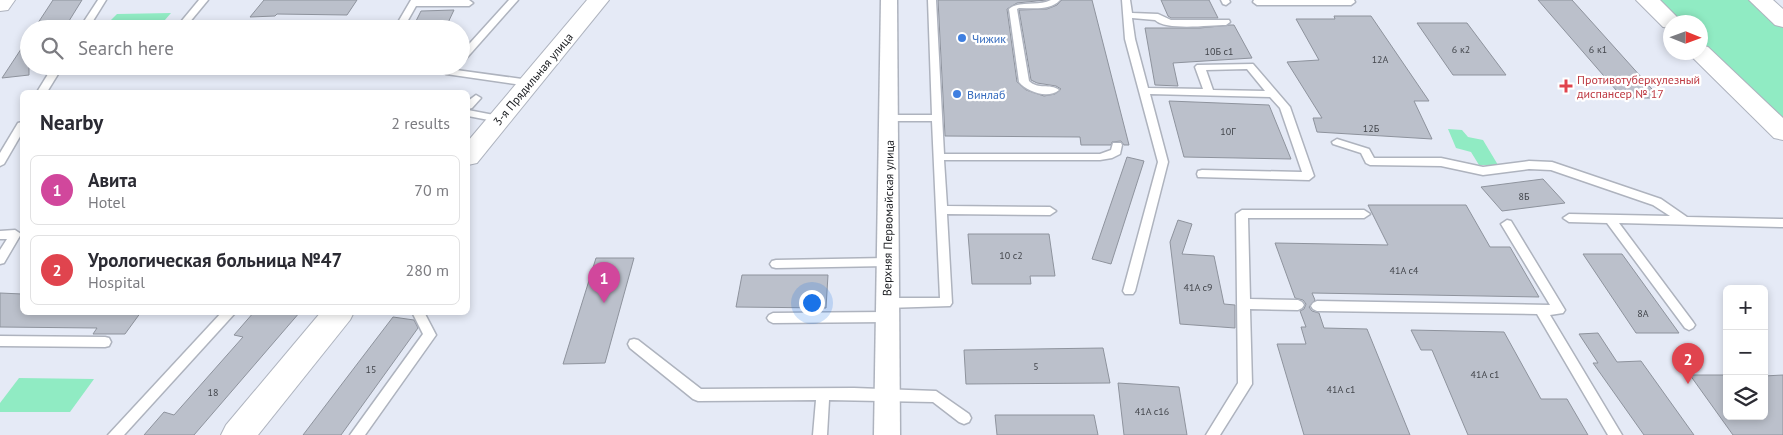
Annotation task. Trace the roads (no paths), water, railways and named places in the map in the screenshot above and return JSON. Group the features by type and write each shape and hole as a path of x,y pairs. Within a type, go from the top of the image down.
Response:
{"street":[{"path":"0,5 4,0"},
{"name":"3-я Прядильная улица","path":"471,148 499,119 598,0"},
{"name":"Верхняя Первомайская улица","path":"887,435 886,310 889,0"},
{"path":"1648,0 1663,15"},
{"path":"1760,0 1783,20"},
{"path":"1708,60 1783,132"},
{"path":"238,435 337,315"}],"lane":[{"path":"89,20 102,0"},
{"path":"186,20 204,0"},
{"path":"470,48 514,0"},
{"path":"773,318 886,310 946,303 932,0"},
{"path":"1054,90 1035,90 1024,82 1013,9 1017,5 1044,5 1053,3 1056,0"},
{"path":"1126,0 1130,39 1163,162 1128,291"},
{"path":"1257,2 1351,2 1350,0"},
{"path":"403,20 414,2 469,3"},
{"path":"1128,15 1158,17 1162,21 1171,23 1226,22"},
{"path":"1202,174 1309,176 1285,107 1250,66 1200,67 1208,93"},
{"path":"43,90 52,75"},
{"path":"470,75 529,83"},
{"path":"1144,91 1273,94"},
{"path":"470,104 476,98"},
{"path":"470,113 499,119"},
{"path":"889,118 937,118"},
{"path":"0,162 20,128"},
{"path":"1337,142 1365,151 1370,161 1441,162 1483,171 1529,165 1552,166 1657,202 1684,220"},
{"path":"939,157 1100,157 1116,152 1117,145"},
{"path":"942,210 1050,211"},
{"path":"1212,435 1246,384 1242,214 1364,214"},
{"path":"1569,218 1783,223"},
{"path":"1610,218 1689,325"},
{"path":"1317,306 1559,310 1507,224"},
{"path":"0,235 15,234 0,260"},
{"path":"776,264 887,262"},
{"path":"1244,304 1298,305"},
{"path":"1541,310 1615,435"},
{"path":"115,435 227,315"},
{"path":"357,435 430,335 420,315"},
{"path":"0,341 105,342"},
{"path":"634,344 698,395 887,394 936,398 964,418"},
{"path":"820,435 823,394"}],"place":[{"name":"Чижик","path":"962,38"},
{"name":"Противотуберкулезный диспансер № 17","path":"1566,86"},
{"name":"Винлаб","path":"957,94"},
{"name":"Авита","path":"604,303"},
{"name":"Урологическая больница №47","path":"1688,384"}]}
